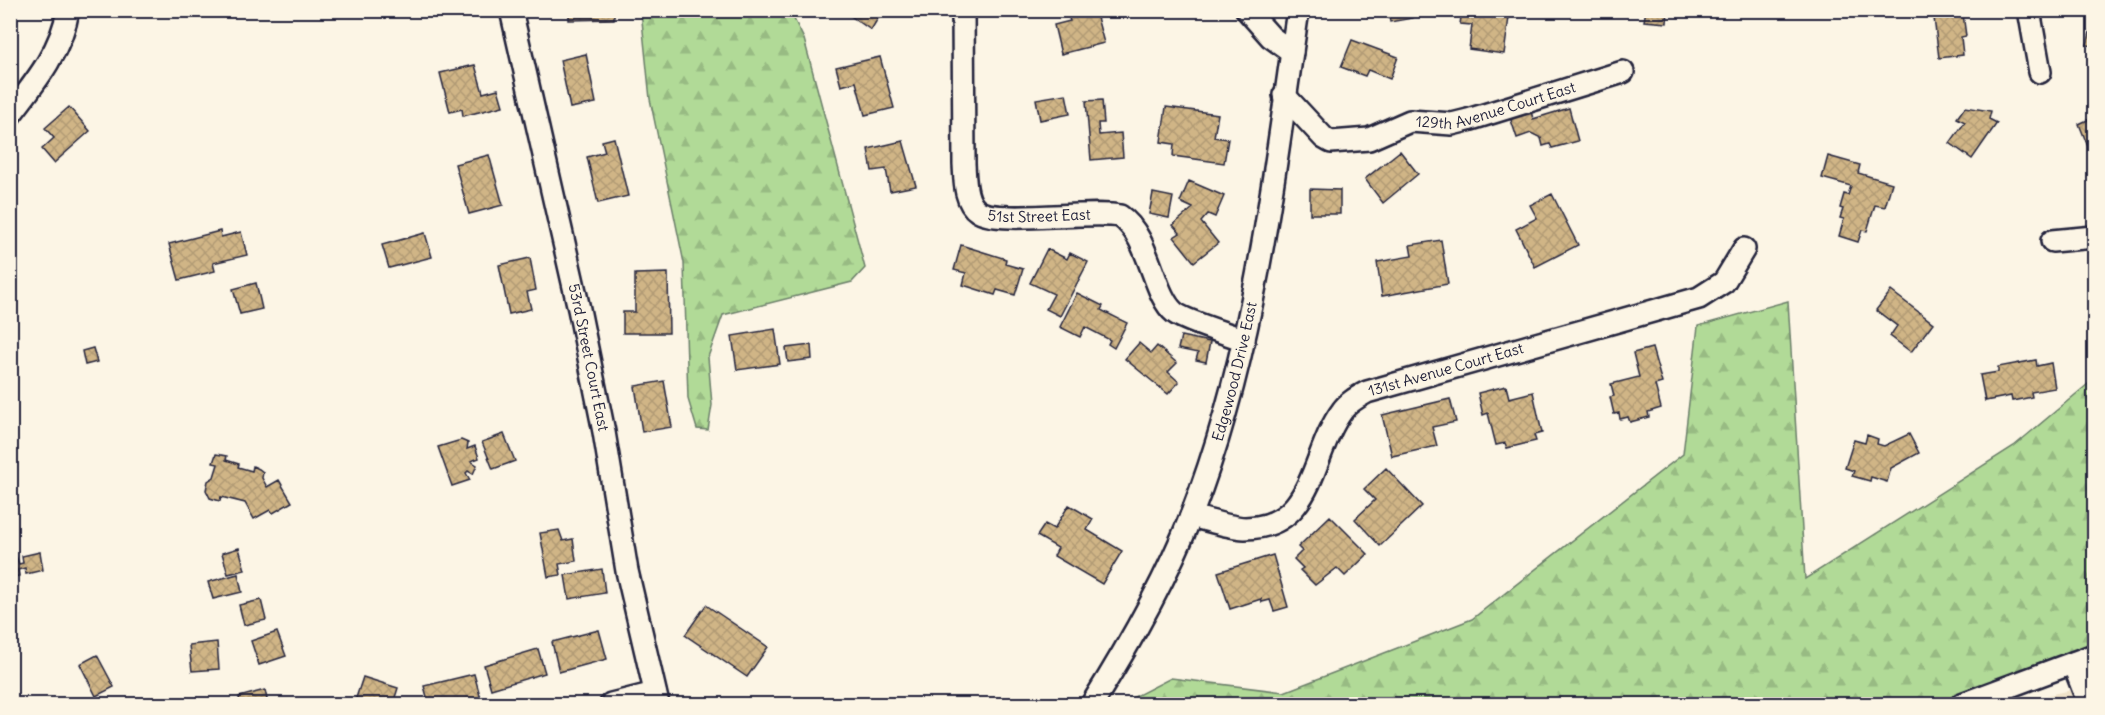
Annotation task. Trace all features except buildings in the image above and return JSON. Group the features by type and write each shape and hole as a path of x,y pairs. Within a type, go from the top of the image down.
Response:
{"street":[{"path":"10,115 50,59 61,36 68,10"},
{"name":"53rd Street Court East","path":"511,10 579,309 604,432 627,571 657,699"},
{"name":"51st Street East","path":"963,10 965,186 974,207 985,214 1009,216 1101,214 1120,216 1136,235 1167,302 1175,313 1244,340"},
{"path":"1247,10 1271,37 1292,52"},
{"name":"Edgewood Drive East","path":"1092,705 1135,633 1191,516 1219,430 1244,340 1266,224 1298,10"},
{"path":"2029,10 2040,72"},
{"name":"129th Avenue Court East","path":"1284,94 1324,138 1341,143 1369,139 1410,121 1452,124 1468,120 1623,72"},
{"path":"2052,242 2094,237"},
{"name":"131st Avenue Court East","path":"1191,516 1243,528 1271,522 1298,503 1312,478 1334,422 1343,409 1367,392 1699,298 1724,282 1744,249"},
{"path":"1962,705 2094,655"},
{"path":"2073,663 2089,705"},
{"path":"611,705 657,699"}],"shaded area":[{"path":"2094,685 2094,704 2019,704 2049,695"}],"green space":[{"path":"641,11 782,11 792,15 804,39 865,268 852,282 723,315 708,357 712,405 708,430 697,429 688,399 684,263 650,99"},
{"path":"1788,301 1805,579 2014,446 2094,379 2094,643 1935,704 1125,704 1130,699 1171,678 1284,692 1472,619 1683,454 1698,326"}]}
